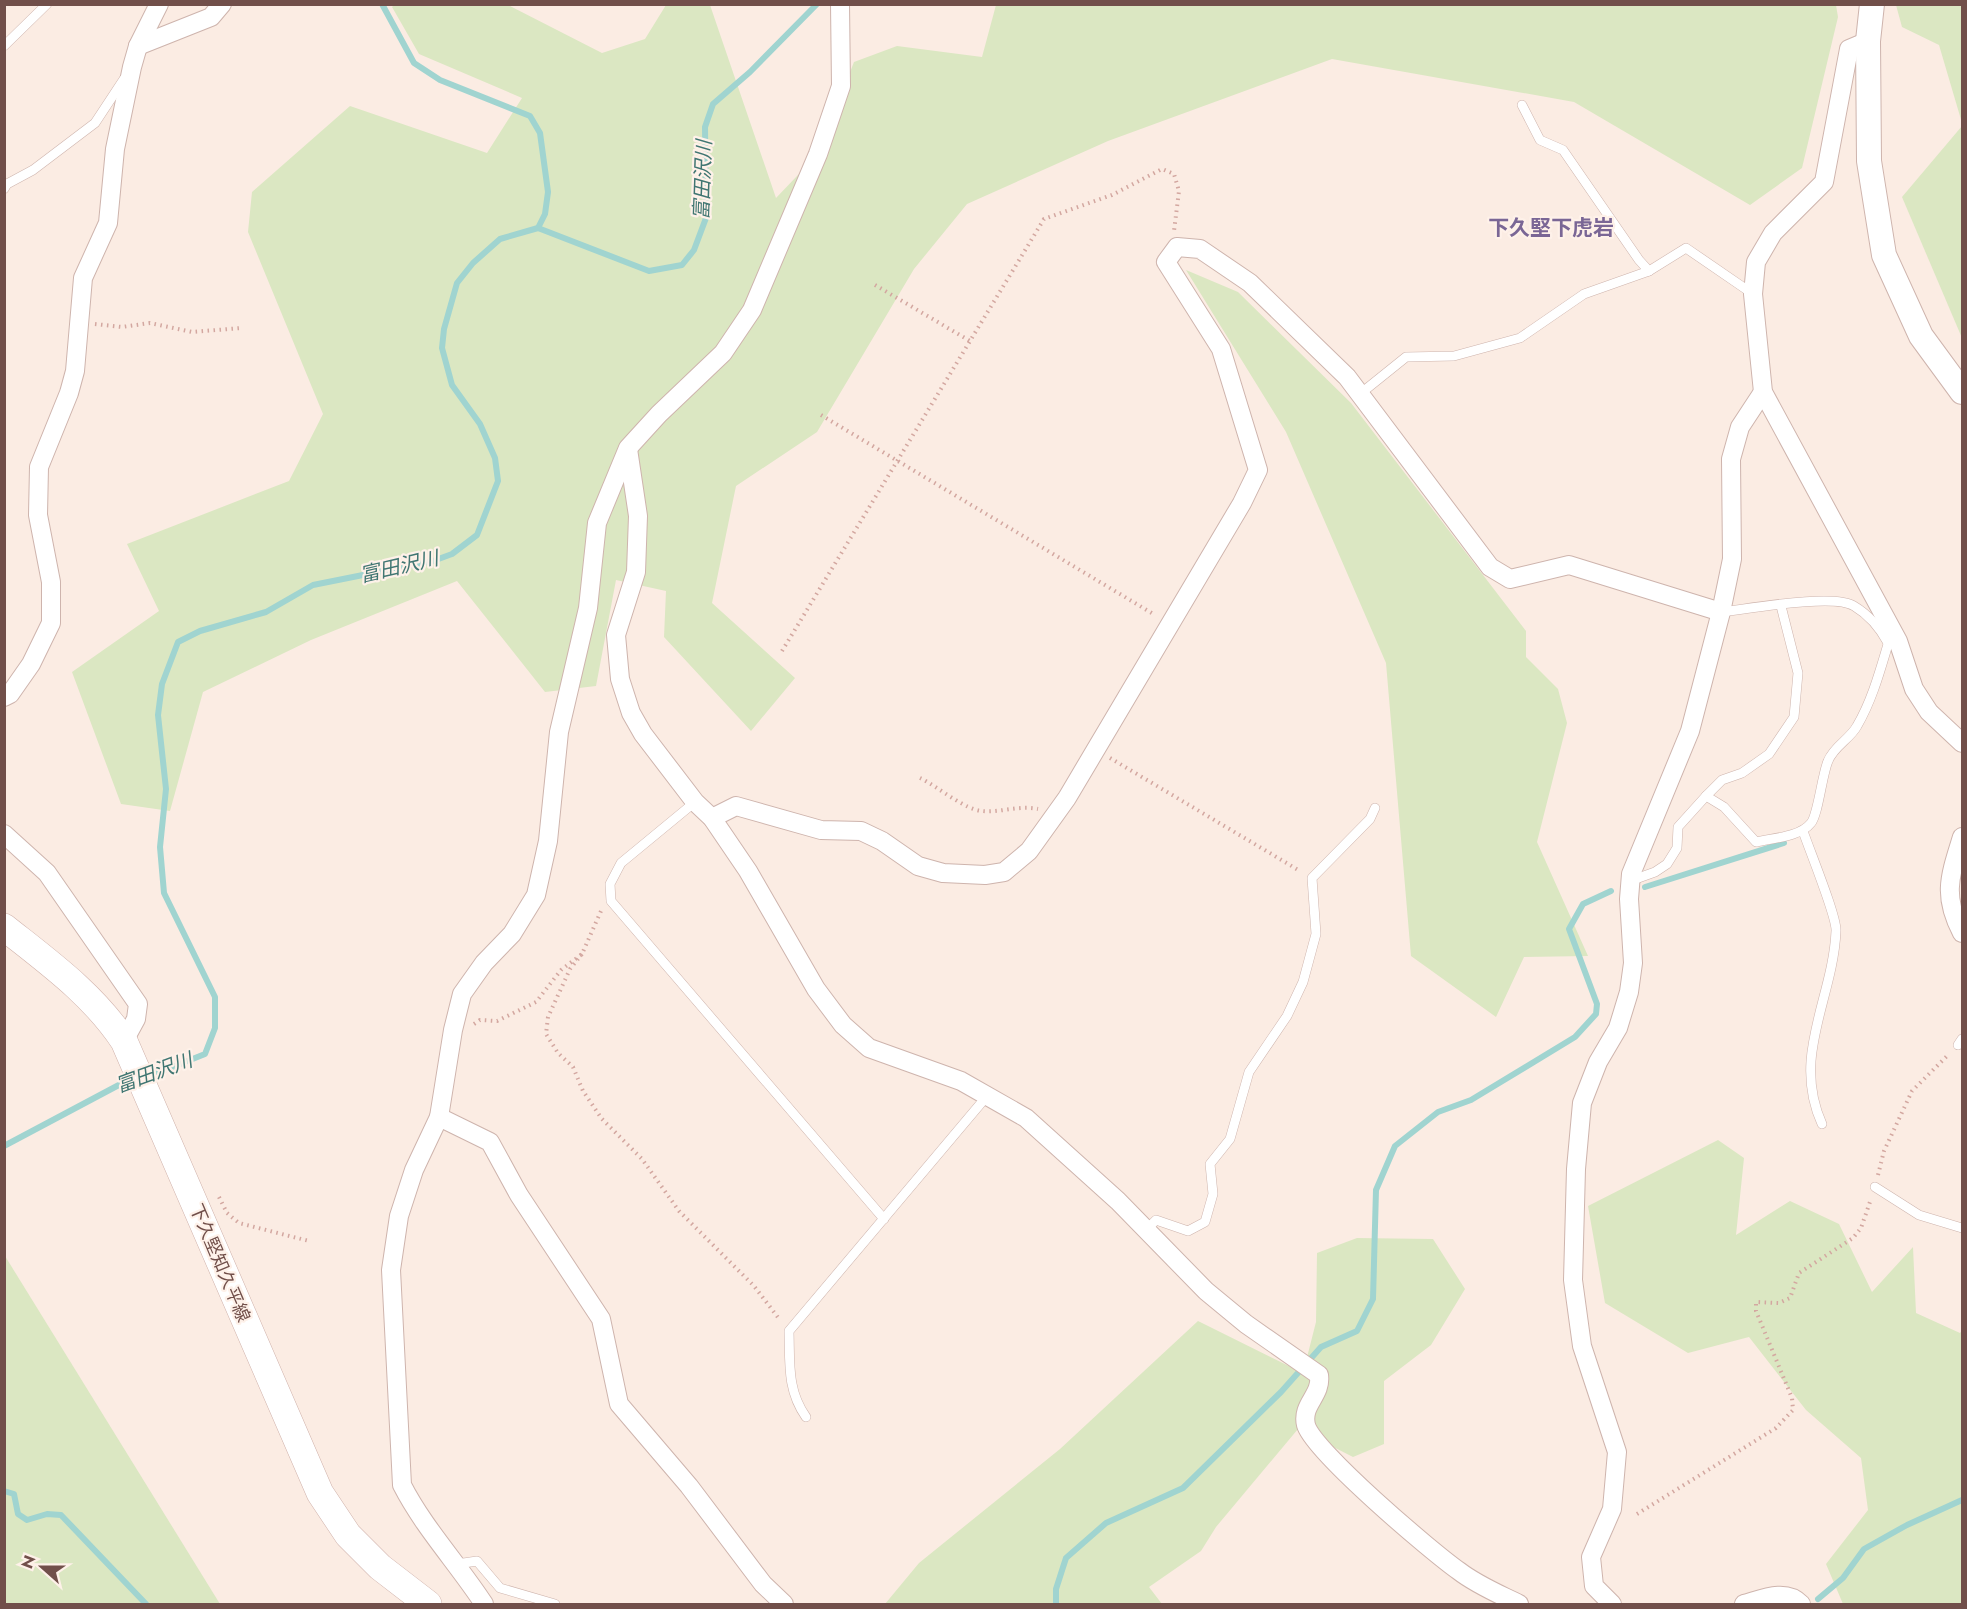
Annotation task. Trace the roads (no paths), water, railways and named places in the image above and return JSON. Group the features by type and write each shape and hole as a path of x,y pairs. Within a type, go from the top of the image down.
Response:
{"main road":[{"name":"下久堅知久平線","path":"4,927 76,984 106,1014 128,1050 321,1493 348,1535 380,1567 428,1605"}],"street":[{"path":"4,697 10,694 31,664 51,623 51,582 38,515 39,466 69,393 75,371 83,278 108,223 115,148 132,67 138,46 159,4"},
{"path":"138,46 211,17 222,4"},
{"path":"484,1605 457,1564 414,1507 402,1485 391,1270 402,1206 414,1170 439,1117 453,1030 462,994 484,963 512,934 536,895 548,841 559,732 588,608 597,523 628,448 659,414 723,353 752,310 818,154 841,86 840,4"},
{"path":"1872,4 1868,41 1869,161 1884,255 1921,336 1962,392"},
{"path":"1868,41 1849,49 1824,182 1773,233 1756,262 1753,294 1763,392 1890,637 1914,689 1929,712 1955,733 1962,743"},
{"path":"712,818 736,806 821,830 861,831 882,841 918,866 943,873 985,875 1004,872 1029,851 1057,813 1097,750 1172,625 1242,503 1258,470 1221,349 1166,262 1177,247 1200,249 1250,283 1347,377 1490,567 1510,579 1569,566 1721,612"},
{"path":"1612,1605 1594,1586 1591,1557 1612,1509 1617,1452 1582,1346 1574,1280 1576,1169 1582,1103 1598,1062 1618,1028 1629,992 1633,963 1630,881 1690,731 1721,612 1732,559 1731,459 1740,427 1763,392"},
{"path":"628,448 638,516 636,572 616,635 620,679 631,713 643,734 695,802 712,818 748,872 816,989 852,1036 869,1048 962,1081 1026,1118 1146,1230 1206,1291 1246,1324 1317,1372 1320,1387 1305,1412 1307,1428 1329,1455 1408,1529 1460,1572 1519,1605"},
{"path":"4,834 47,873 138,1004 128,1050"},
{"path":"1962,837 1948,881 1952,913 1962,933"},
{"path":"439,1117 490,1142 519,1196 601,1319 619,1404 689,1486 763,1584 784,1605"},
{"path":"1744,1605 1782,1595 1791,1596 1802,1605"}],"lane":[{"path":"4,46 47,4"},
{"path":"4,189 95,123 132,67"},
{"path":"1522,105 1540,140 1563,150 1649,271"},
{"path":"1360,394 1406,357 1454,356 1520,338 1584,294 1649,271 1686,248 1753,294"},
{"path":"1706,796 1724,807 1756,842 1803,831 1813,821 1829,758 1844,739 1856,729 1871,696 1890,637 1853,605 1827,600 1721,612"},
{"path":"1630,881 1655,872 1667,864 1677,848 1678,827 1722,780 1742,773 1769,754 1794,717 1798,673 1781,606"},
{"path":"695,802 621,863 610,884 611,901 884,1219"},
{"path":"1146,1230 1156,1220 1188,1231 1205,1222 1213,1194 1210,1164 1230,1139 1249,1072 1287,1016 1303,982 1316,934 1311,878 1370,819 1375,808"},
{"path":"1803,831 1837,929 1809,1058 1814,1107 1822,1124"},
{"path":"806,1417 795,1401 789,1331 987,1096"},
{"path":"1875,1187 1919,1215 1962,1228"},
{"path":"457,1564 477,1561 500,1588 555,1605"}],"waterway":[{"path":"382,4 414,63 440,80 530,116 540,133 548,192 545,214 538,228"},
{"name":"富田沢川","path":"145,1075 205,1054 215,1028 215,997 164,893 160,847 166,789 158,715 162,684 178,642 200,631 266,612 313,585 433,561 452,554 477,535 498,481 495,458 480,424 452,385 442,348 444,329 457,283 473,263 500,239 538,228 649,271 682,265 694,250 706,218 705,127 713,104 750,72 817,4"},
{"path":"1645,887 1784,843"},
{"path":"1056,1604 1056,1589 1066,1558 1106,1523 1183,1488 1281,1392 1321,1347 1357,1331 1373,1299 1376,1190 1395,1146 1438,1112 1471,1100 1575,1037 1596,1014 1597,1004 1569,929 1583,904 1611,891"},
{"name":"富田沢川","path":"4,1146 132,1078"},
{"name":"富田沢川","path":"4,1491 14,1494 18,1514 27,1520 47,1514 61,1515 146,1604"},
{"path":"1818,1599 1843,1578 1864,1549 1907,1525 1962,1500"}],"district":[{"name":"下久堅下虎岩","path":"1551,228"}]}
